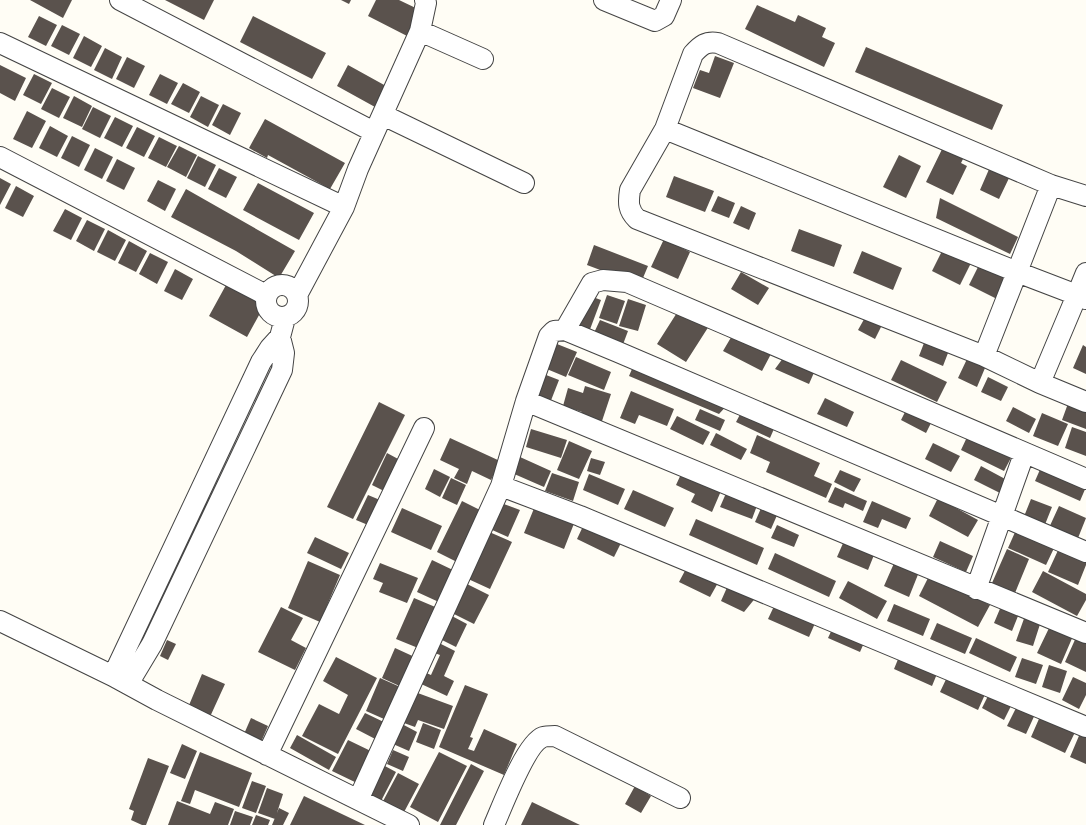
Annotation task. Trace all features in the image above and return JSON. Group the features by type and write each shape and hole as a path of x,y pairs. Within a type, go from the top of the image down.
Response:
{"street":[{"path":"120,0 379,123 524,184"},
{"path":"604,0 655,21 664,16 671,0"},
{"path":"297,295 288,286 281,285 269,290 266,295 266,308 276,317 285,318 294,313 297,307 297,295 344,207 420,31 425,1"},
{"path":"420,31 483,59"},
{"path":"1086,196 1051,185 718,43 710,42 702,44 693,54 665,129 630,190 628,201 630,212 637,219 984,356 1040,383 1086,402"},
{"path":"0,43 344,207"},
{"path":"665,129 1081,297"},
{"path":"0,157 266,295"},
{"path":"984,356 1051,185"},
{"path":"1040,383 1081,297 1086,273"},
{"path":"565,330 592,283 603,280 626,282 1024,454 1086,479"},
{"path":"120,680 152,644 282,370 284,354 280,337 285,318"},
{"path":"359,798 501,486 526,401 549,336 554,331 565,330 1086,552"},
{"path":"526,401 976,589 1086,633"},
{"path":"267,755 424,428"},
{"path":"976,589 1024,454"},
{"path":"501,486 588,520 1086,727"},
{"path":"0,621 267,755 359,798 403,824"},
{"path":"494,825 524,758 534,744 542,737 555,736 680,798"}],"building":[{"path":"30,0 72,0 63,18"},
{"path":"165,0 214,0 204,20"},
{"path":"341,0 351,0 349,4"},
{"path":"376,0 399,0 422,11 409,37 368,16"},
{"path":"757,5 795,22 798,15 826,28 822,37 835,43 824,67 745,29"},
{"path":"39,16 57,25 46,46 28,37"},
{"path":"253,16 326,53 312,79 240,42"},
{"path":"62,25 80,34 69,55 51,46"},
{"path":"84,36 102,46 91,67 73,58"},
{"path":"866,47 1003,105 992,130 855,72"},
{"path":"105,48 122,57 112,79 94,70"},
{"path":"715,56 734,63 720,98 693,88 700,70 709,73"},
{"path":"127,57 145,66 134,88 116,79"},
{"path":"0,65 26,78 15,101 0,93"},
{"path":"348,65 386,86 375,107 337,86"},
{"path":"34,74 52,83 41,104 23,95"},
{"path":"160,74 178,83 167,104 149,95"},
{"path":"183,83 200,92 189,113 171,104"},
{"path":"52,88 70,97 59,118 41,109"},
{"path":"74,96 92,106 82,127 63,118"},
{"path":"201,96 219,105 208,127 190,117"},
{"path":"223,104 241,113 230,135 212,125"},
{"path":"93,107 111,116 100,138 82,129"},
{"path":"27,111 46,121 32,148 13,139"},
{"path":"115,117 133,126 122,147 104,138"},
{"path":"265,119 345,163 330,189 268,155 267,158 249,148"},
{"path":"50,126 68,136 57,157 39,148"},
{"path":"137,127 155,136 144,157 126,148"},
{"path":"72,136 90,145 79,167 61,158"},
{"path":"159,137 177,146 166,167 148,158"},
{"path":"946,141 967,151 961,163 967,166 953,195 926,182"},
{"path":"179,146 197,155 186,177 167,167"},
{"path":"95,148 113,157 102,179 84,170"},
{"path":"899,155 921,166 906,198 883,187"},
{"path":"198,156 216,165 205,187 187,178"},
{"path":"117,159 135,168 124,190 106,181"},
{"path":"990,167 1010,176 999,199 980,190"},
{"path":"219,168 237,177 226,198 208,189"},
{"path":"674,176 714,191 705,212 666,197"},
{"path":"0,178 11,184 0,205"},
{"path":"158,180 176,189 165,211 147,201"},
{"path":"258,183 314,213 299,240 243,210"},
{"path":"16,186 34,196 23,217 5,208"},
{"path":"186,189 295,251 279,278 236,251 171,217"},
{"path":"718,196 735,203 729,218 711,211"},
{"path":"940,198 1018,237 1010,254 936,218"},
{"path":"741,206 756,213 749,230 733,223"},
{"path":"65,209 82,218 71,240 53,231"},
{"path":"87,220 105,229 94,251 76,241"},
{"path":"799,229 842,245 834,267 791,251"},
{"path":"108,230 126,240 115,261 97,252"},
{"path":"664,239 690,252 678,279 651,267"},
{"path":"129,241 147,251 136,272 118,263"},
{"path":"594,245 648,266 640,285 587,265"},
{"path":"944,247 972,261 960,285 932,271"},
{"path":"862,251 902,268 893,290 853,273"},
{"path":"150,253 168,262 157,284 139,274"},
{"path":"980,263 1014,279 1003,302 969,285"},
{"path":"175,269 193,279 182,300 164,291"},
{"path":"741,272 769,288 758,305 731,289"},
{"path":"226,285 264,306 247,337 209,316"},
{"path":"607,295 625,301 617,324 599,318"},
{"path":"590,296 601,300 589,332 578,328"},
{"path":"628,299 646,305 638,331 619,326"},
{"path":"680,308 709,326 686,362 657,344"},
{"path":"867,314 883,323 875,339 858,330"},
{"path":"600,320 628,331 622,347 593,335"},
{"path":"733,334 771,354 762,371 723,351"},
{"path":"552,342 577,352 566,377 542,367"},
{"path":"924,343 948,353 943,366 919,356"},
{"path":"1083,345 1086,347 1086,374 1073,368"},
{"path":"786,354 816,368 809,384 775,369"},
{"path":"576,357 611,372 604,390 568,375"},
{"path":"967,359 985,368 977,387 958,378"},
{"path":"901,360 947,382 937,402 891,380"},
{"path":"635,362 730,402 719,414 629,376"},
{"path":"541,373 559,380 550,403 532,396"},
{"path":"988,377 1008,387 1001,401 981,392"},
{"path":"585,386 611,394 600,427 580,420 582,412 563,406 568,388 583,393"},
{"path":"631,391 674,409 667,426 639,415 635,424 620,418"},
{"path":"825,398 854,412 847,427 817,414"},
{"path":"1070,398 1086,404 1086,429 1062,420"},
{"path":"379,402 405,415 353,519 327,507"},
{"path":"908,406 933,419 926,433 901,420"},
{"path":"744,407 777,422 770,438 736,422"},
{"path":"1013,407 1036,419 1029,433 1006,421"},
{"path":"700,409 725,420 720,431 695,420"},
{"path":"1042,413 1068,424 1058,446 1033,436"},
{"path":"677,416 710,432 703,445 670,429"},
{"path":"1072,427 1086,432 1086,456 1065,448"},
{"path":"531,429 567,440 561,458 526,447"},
{"path":"716,433 747,449 741,460 710,445"},
{"path":"757,435 820,463 814,476 832,484 826,498 766,472 770,462 750,453"},
{"path":"968,435 1012,456 1004,471 961,450"},
{"path":"450,438 500,461 491,480 472,471 467,484 454,478 459,469 440,460"},
{"path":"569,441 592,451 579,479 557,470"},
{"path":"933,443 960,456 951,472 925,459"},
{"path":"387,453 400,460 384,491 372,485"},
{"path":"520,457 551,471 544,487 512,473"},
{"path":"591,458 605,462 600,475 587,471"},
{"path":"1042,465 1086,487 1080,501 1035,481"},
{"path":"981,466 1007,480 1000,493 974,480"},
{"path":"434,469 450,477 440,497 425,489"},
{"path":"840,470 861,479 854,492 834,482"},
{"path":"682,472 721,491 712,512 691,502 695,494 676,485"},
{"path":"552,473 579,482 573,501 545,491"},
{"path":"589,474 625,489 618,505 583,490"},
{"path":"451,478 466,485 457,505 442,498"},
{"path":"835,487 867,501 863,511 845,503 843,508 828,502"},
{"path":"633,490 674,508 665,527 624,509"},
{"path":"727,491 758,503 752,519 720,507"},
{"path":"368,495 380,500 368,525 356,520"},
{"path":"938,498 978,520 968,537 929,516"},
{"path":"1031,499 1052,507 1044,527 1023,519"},
{"path":"462,501 488,514 463,565 437,552"},
{"path":"872,501 911,518 906,529 882,519 878,528 863,522"},
{"path":"501,503 520,510 508,537 490,529"},
{"path":"535,506 575,521 564,549 524,533"},
{"path":"762,506 778,513 771,529 755,522"},
{"path":"1059,506 1086,518 1076,543 1048,530"},
{"path":"402,508 442,526 431,550 391,532"},
{"path":"696,519 764,548 757,565 689,535"},
{"path":"585,522 623,539 614,557 577,539"},
{"path":"777,525 799,535 794,547 771,538"},
{"path":"1016,530 1055,546 1046,565 1008,548"},
{"path":"487,531 512,542 490,589 466,578"},
{"path":"315,537 349,553 341,569 307,553"},
{"path":"844,541 874,555 868,570 837,557"},
{"path":"940,541 973,556 966,572 933,557"},
{"path":"1060,546 1086,557 1086,565 1078,585 1048,572"},
{"path":"1007,549 1029,559 1015,593 992,583"},
{"path":"775,553 836,581 829,597 768,569"},
{"path":"432,560 455,571 441,603 417,592"},
{"path":"308,561 340,575 320,622 288,608"},
{"path":"895,561 919,572 909,597 884,586"},
{"path":"380,563 418,578 407,603 379,592 383,583 373,579"},
{"path":"688,565 719,581 710,597 679,582"},
{"path":"1043,571 1086,594 1086,600 1077,616 1032,592"},
{"path":"930,574 990,605 978,627 919,596"},
{"path":"848,581 887,601 877,619 839,598"},
{"path":"465,583 489,595 474,624 450,612"},
{"path":"729,583 757,596 744,612 721,601"},
{"path":"414,598 440,609 423,650 396,639"},
{"path":"776,602 816,621 809,637 768,619"},
{"path":"894,604 930,619 923,636 887,621"},
{"path":"1002,604 1020,611 1012,631 994,623"},
{"path":"281,607 303,618 291,640 306,648 295,670 258,652"},
{"path":"1026,613 1042,618 1033,646 1016,641"},
{"path":"450,615 467,624 456,647 438,638"},
{"path":"835,623 867,636 860,652 828,638"},
{"path":"937,623 972,638 965,654 930,639"},
{"path":"1050,626 1073,636 1061,664 1037,653"},
{"path":"1078,633 1086,636 1086,672 1065,662"},
{"path":"976,638 1017,657 1010,672 969,653"},
{"path":"167,640 176,644 168,660 160,656"},
{"path":"437,642 455,651 444,676 454,681 447,696 419,683 424,672 431,675 440,655 432,652"},
{"path":"395,648 419,659 406,689 382,678"},
{"path":"901,652 939,669 932,686 894,669"},
{"path":"336,657 377,678 338,754 302,736 319,704 339,714 348,695 323,681"},
{"path":"1022,658 1043,665 1036,684 1015,677"},
{"path":"1049,665 1067,671 1060,693 1042,687"},
{"path":"949,673 987,690 978,710 940,692"},
{"path":"202,674 225,684 209,719 187,710"},
{"path":"1073,677 1086,683 1086,695 1079,709 1062,700"},
{"path":"380,678 407,690 393,723 366,711"},
{"path":"465,685 488,694 470,737 473,738 468,749 474,751 484,729 517,744 504,775 439,747"},
{"path":"992,688 1014,700 1004,720 982,708"},
{"path":"415,692 453,706 444,729 418,720 415,727 404,723"},
{"path":"1019,702 1037,710 1026,734 1007,726"},
{"path":"1042,712 1077,728 1065,753 1031,737"},
{"path":"365,713 390,725 381,742 356,729"},
{"path":"251,718 268,726 261,742 244,734"},
{"path":"423,723 441,730 434,749 416,742"},
{"path":"402,724 417,732 409,751 393,744"},
{"path":"1081,731 1086,733 1086,764 1070,757"},
{"path":"297,735 336,757 329,770 290,748"},
{"path":"348,740 377,754 361,785 332,771"},
{"path":"182,744 197,751 185,779 170,773"},
{"path":"393,750 409,757 403,771 387,764"},
{"path":"200,752 252,773 239,807 195,790 190,804 181,801"},
{"path":"439,752 467,766 438,822 410,807"},
{"path":"148,758 169,766 146,825 142,825 131,820 134,811 129,809"},
{"path":"471,764 484,771 456,825 440,825"},
{"path":"383,765 396,772 380,803 367,796"},
{"path":"398,773 419,784 403,814 382,803"},
{"path":"252,781 266,786 256,813 242,808"},
{"path":"635,786 651,796 641,813 625,804"},
{"path":"267,788 283,794 275,819 258,813"},
{"path":"304,796 365,825 290,825"},
{"path":"177,801 210,814 215,802 234,809 228,825 168,825"},
{"path":"532,802 580,825 521,825"},
{"path":"279,808 289,813 283,825 272,825"},
{"path":"235,811 253,817 250,825 230,825"},
{"path":"256,815 270,820 268,825 252,825"}]}
